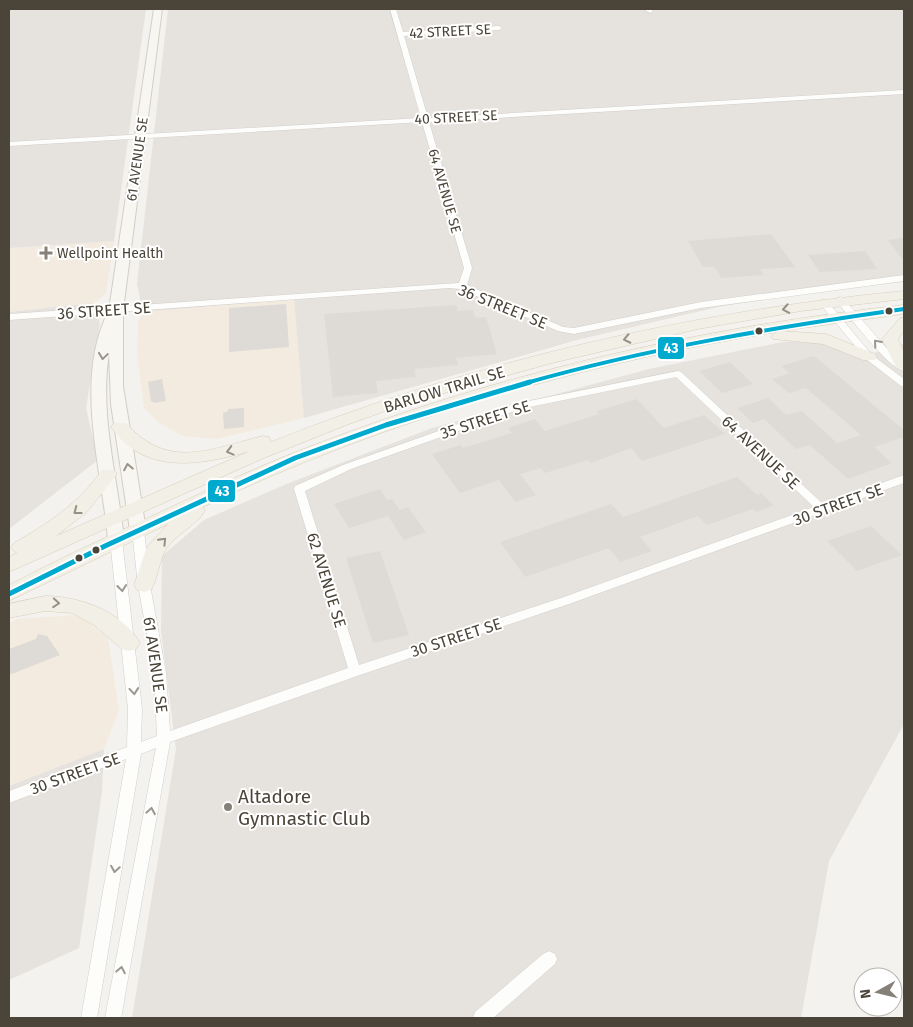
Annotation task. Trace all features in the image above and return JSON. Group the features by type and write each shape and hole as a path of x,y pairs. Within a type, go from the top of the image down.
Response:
{"main road":[{"name":"BARLOW TRAIL SE","path":"9,566 234,485 313,452 424,413 545,376 904,295"},
{"path":"844,310 904,300"},
{"name":"BARLOW TRAIL SE","path":"137,519 291,448 307,435 344,420 428,392 582,349 677,328 824,303 844,310 904,309"},
{"path":"904,322 890,339 904,367"},
{"path":"678,346 798,336 815,337 839,343 869,357"},
{"path":"120,427 137,444 156,453 174,458 206,457 324,422 344,420"},
{"path":"9,556 82,508 98,490 108,474"},
{"path":"144,585 157,546 181,522 234,485"},
{"name":"BARLOW TRAIL SE","path":"9,594 115,527"},
{"path":"9,584 115,527"},
{"path":"9,610 53,602 76,606 94,612 110,623 129,643"}],"street":[{"name":"61 AVENUE SE","path":"112,1018 164,739 160,673 144,585 137,519 120,427 114,365 118,327 116,310 158,9"},
{"name":"64 AVENUE SE","path":"393,9 468,268 462,286"},
{"name":"42 STREET SE","path":"400,34 499,28"},
{"name":"40 STREET SE","path":"9,144 903,92"},
{"name":"36 STREET SE","path":"9,317 462,286 561,329 574,331 701,305 904,278"},
{"name":"61 AVENUE SE","path":"89,1018 134,752 135,709 129,643 103,435 100,380 107,328 116,310"},
{"path":"844,310 869,357 904,384"},
{"path":"844,310 887,354 904,367"},
{"name":"64 AVENUE SE","path":"678,374 822,509"},
{"name":"35 STREET SE","path":"299,489 347,467 518,406 678,374"},
{"name":"30 STREET SE","path":"9,797 355,671 570,599 904,479"},
{"name":"62 AVENUE SE","path":"299,489 355,671"},
{"path":"481,1018 549,959"}],"shaded area":[{"path":"9,9 146,9 114,241 9,248"},
{"path":"168,9 904,9 904,282 824,289 718,307 577,340 304,418 294,299 143,312 137,284"},
{"path":"114,241 106,294 93,303 9,312 9,248"},
{"path":"294,299 304,418 217,439 183,436 159,423 144,408 137,354 138,323 143,312"},
{"path":"93,303 100,323 86,408 98,460 9,529 9,312"},
{"path":"823,340 858,358 904,344 904,724 829,861 801,1018 132,1018 176,749 161,631 162,556 204,520 289,483 432,428 649,369 783,342"},
{"path":"79,615 108,638 119,710 104,749 9,786 9,623 17,619"},
{"path":"104,749 102,792 79,948 9,980 9,786"}],"building":[{"path":"771,234 795,267 760,269 764,275 721,278 715,267 703,267 688,241"},
{"path":"904,238 904,261 888,240"},
{"path":"865,251 877,269 820,272 808,255"},
{"path":"286,304 289,347 229,352 229,308"},
{"path":"456,305 458,311 473,310 475,318 486,317 497,354 456,358 458,365 414,369 416,377 376,381 378,393 333,397 324,314"},
{"path":"814,356 904,430 904,437 874,447 892,463 848,479 810,445 796,449 764,419 753,423 737,408 768,398 786,415 802,411 837,443 861,435 806,388 789,393 772,379 790,373 781,366"},
{"path":"730,362 753,384 722,393 699,371"},
{"path":"162,379 166,401 155,403 151,401 148,382"},
{"path":"637,399 664,428 704,415 725,434 642,461 631,448 591,463 588,460 545,473 541,468 520,474 536,495 515,502 499,480 460,493 432,454 461,445 463,448 512,433 508,428 535,419 545,431 599,414 597,411"},
{"path":"244,408 244,427 224,429 223,413 228,411 228,409"},
{"path":"737,477 757,495 761,493 774,505 756,512 753,509 707,525 698,516 640,537 652,551 620,562 609,548 525,577 500,542 611,504 623,517"},
{"path":"380,489 387,500 392,499 400,510 408,507 426,532 404,540 388,516 349,528 334,504"},
{"path":"871,526 902,555 857,571 827,541"},
{"path":"380,551 409,635 373,643 346,558"},
{"path":"38,634 47,636 60,655 9,675 9,649 36,639"}],"transit line":[{"name":"43","path":"9,594 85,555 276,466 386,425 458,402 532,381 679,346 754,332 904,309"}],"place":[{"name":"Wellpoint Health","path":"46,253"},
{"name":"Altadore Gymnastic Club","path":"228,807"}]}
